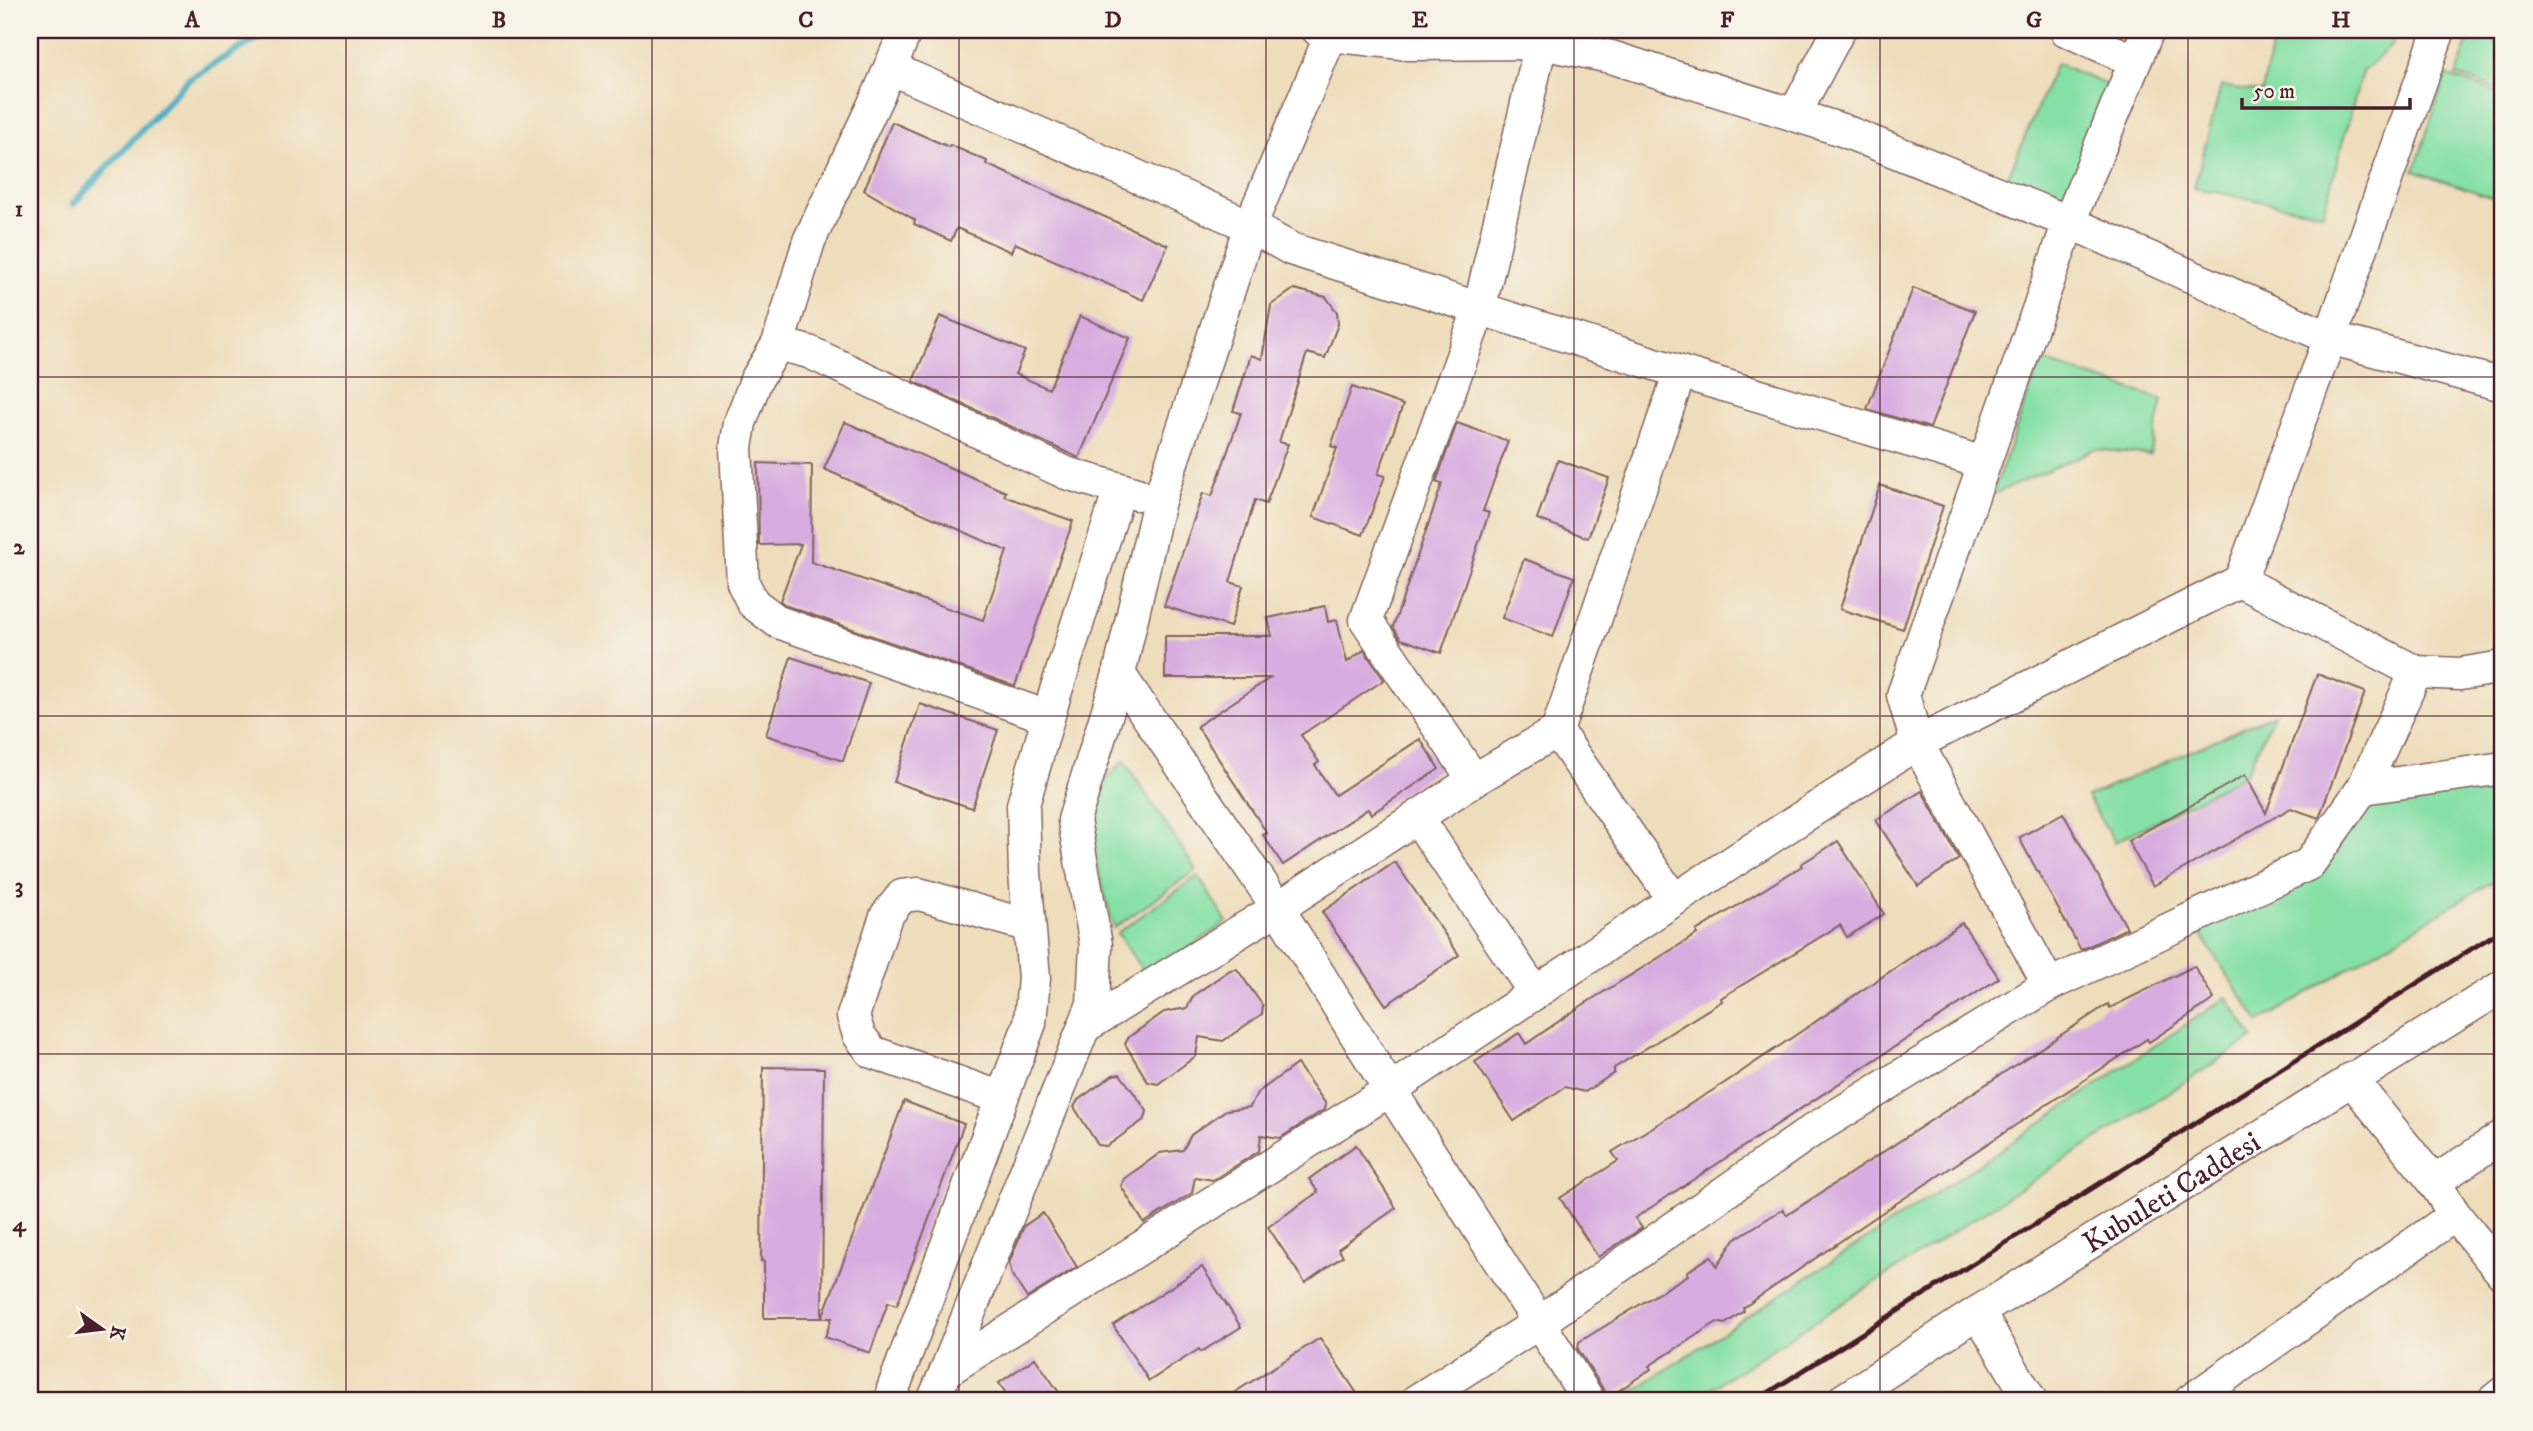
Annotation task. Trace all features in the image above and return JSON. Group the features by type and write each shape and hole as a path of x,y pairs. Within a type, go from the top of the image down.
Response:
{"street":[{"path":"905,30 809,241 778,344 761,370 748,399 736,448 743,583 754,603 778,622 1048,717"},
{"path":"1794,115 1839,30"},
{"path":"2066,30 2135,61"},
{"path":"2049,985 1917,743 1903,695 2069,222 2148,30"},
{"path":"946,1371 1390,1090 1674,900 1917,743 2240,581 2330,338 2439,30"},
{"path":"933,1401 1093,1004 1096,945 1074,820 1119,674 1159,500 1250,226 1327,32 1410,44 1545,36 1842,130 2069,222 2330,338 2503,385"},
{"path":"1474,780 1366,620 1479,310 1545,36"},
{"path":"890,68 1250,226 1291,249 1479,310 1984,463"},
{"path":"778,344 809,352 1066,473 1159,500"},
{"path":"1084,1027 1278,908 1474,780 1558,731 1680,372"},
{"path":"893,1389 1030,1023 1034,978 1023,805 1119,489"},
{"path":"2240,581 2416,672 2460,674 2503,667"},
{"path":"1416,1401 1540,1322 1813,1130 2049,985 2309,864 2363,788 2416,672"},
{"path":"1119,674 1278,908 1390,1090 1590,1401"},
{"path":"1558,731 1674,900"},
{"path":"2363,788 2503,768"},
{"path":"1417,817 1535,993"},
{"path":"1002,1098 872,1052 859,1035 853,1016 886,916 902,896 919,894 1029,926"},
{"name":"Kubuleti Caddesi","path":"1842,1401 1978,1312 2503,986"},
{"path":"2351,1079 2434,1182 2455,1215 2503,1274"},
{"path":"2434,1182 2503,1136"},
{"path":"2190,1401 2455,1215"},
{"path":"1978,1312 2031,1401"},
{"path":"2493,1401 2503,1393"}],"green space":[{"path":"2275,30 2397,30 2392,45 2362,72 2323,213 2194,188 2221,86 2262,92"},
{"path":"2471,33 2503,42 2503,90 2456,75"},
{"path":"2056,63 2116,89 2067,215 2003,189"},
{"path":"2446,75 2503,94 2503,201 2414,171"},
{"path":"2041,360 2163,400 2150,455 2095,449 1992,495"},
{"path":"2274,714 2245,775 2115,842 2087,797"},
{"path":"1124,761 1196,870 1114,928 1090,840 1090,810 1109,776"},
{"path":"2503,773 2503,875 2259,1022 2198,931 2385,791"},
{"path":"1198,876 1227,922 1147,977 1117,933"},
{"path":"2227,997 2253,1038 1692,1401 1618,1401 1929,1198"}],"building":[{"path":"892,122 987,161 986,164 1168,245 1143,300 1015,243 1011,252 957,228 951,241 914,224 915,220 864,190"},
{"path":"1913,288 1975,311 1930,428 1867,409"},
{"path":"1294,289 1326,297 1337,312 1338,324 1325,358 1307,353 1279,442 1288,444 1266,504 1255,500 1230,582 1243,586 1230,627 1164,606 1203,493 1212,496 1241,413 1233,411 1251,355 1262,359 1271,305"},
{"path":"940,316 1025,351 1015,374 1049,389 1080,316 1130,338 1079,458 913,381"},
{"path":"1352,387 1403,405 1378,474 1385,476 1363,535 1313,517 1337,448 1331,446"},
{"path":"845,422 1006,492 1004,496 1073,521 1015,686 787,606 780,601 801,544 759,545 758,463 812,465 811,562 983,620 1007,551 824,469"},
{"path":"1457,423 1508,441 1483,511 1489,513 1441,653 1401,639 1393,627 1442,484 1436,482"},
{"path":"1558,460 1609,478 1588,538 1537,519"},
{"path":"1880,485 1943,506 1903,629 1840,609"},
{"path":"1524,559 1574,577 1553,637 1502,618"},
{"path":"1325,606 1328,622 1337,620 1347,662 1364,650 1384,680 1301,735 1319,762 1315,765 1335,795 1420,739 1439,769 1371,814 1368,809 1283,865 1263,835 1267,833 1197,726 1270,678 1165,678 1165,636 1272,636 1268,618"},
{"path":"791,657 869,683 843,761 766,735"},
{"path":"2317,674 2365,692 2319,818 2291,808 2153,886 2128,841 2245,775 2266,813"},
{"path":"920,704 998,730 972,808 894,782"},
{"path":"1922,791 1959,859 1918,886 1876,820"},
{"path":"2063,813 2127,928 2081,950 2019,838"},
{"path":"1838,841 1884,914 1847,937 1840,925 1614,1068 1614,1073 1585,1092 1565,1087 1514,1121 1475,1062 1519,1033 1526,1044"},
{"path":"1395,862 1459,955 1386,1005 1322,912"},
{"path":"1962,923 1999,978 1635,1218 1642,1228 1598,1257 1560,1198 1618,1161 1612,1152 1723,1084"},
{"path":"2194,966 2214,999 2149,1042 2147,1039 1877,1216 1743,1308 1744,1311 1725,1324 1717,1322 1649,1366 1651,1369 1612,1395 1605,1392 1578,1349 1579,1342 1688,1275 1687,1272 1711,1256 1717,1266 1735,1239 1783,1209 1787,1215 2108,1004 2110,1008"},
{"path":"1237,969 1263,1006 1262,1014 1223,1041 1199,1037 1196,1056 1158,1084 1148,1082 1125,1044 1129,1037 1164,1012 1187,1008 1194,995 1230,970"},
{"path":"1297,1064 1326,1104 1325,1109 1280,1138 1261,1135 1259,1151 1213,1180 1195,1177 1192,1193 1144,1223 1121,1186 1124,1179 1160,1153 1183,1150 1191,1135 1226,1110 1250,1107 1257,1093"},
{"path":"763,1067 824,1068 822,1318 764,1318 764,1261 761,1261"},
{"path":"1120,1074 1147,1111 1145,1119 1107,1146 1098,1145 1074,1107 1078,1100 1113,1075"},
{"path":"904,1101 964,1124 897,1305 888,1302 870,1353 825,1337 832,1318 822,1318"},
{"path":"1356,1145 1396,1208 1338,1249 1343,1256 1305,1283 1268,1227 1318,1192 1309,1179"},
{"path":"1043,1213 1077,1267 1027,1298 1012,1275 1009,1263 1024,1226"},
{"path":"1202,1267 1241,1327 1201,1352 1199,1349 1149,1381 1113,1325"},
{"path":"1320,1338 1356,1392 1342,1401 1221,1401"},
{"path":"1035,1358 1065,1401 1011,1401 999,1383"}],"waterway":[{"path":"73,204 189,79 271,30"}],"railway":[{"path":"1755,1401 2503,929"}]}
